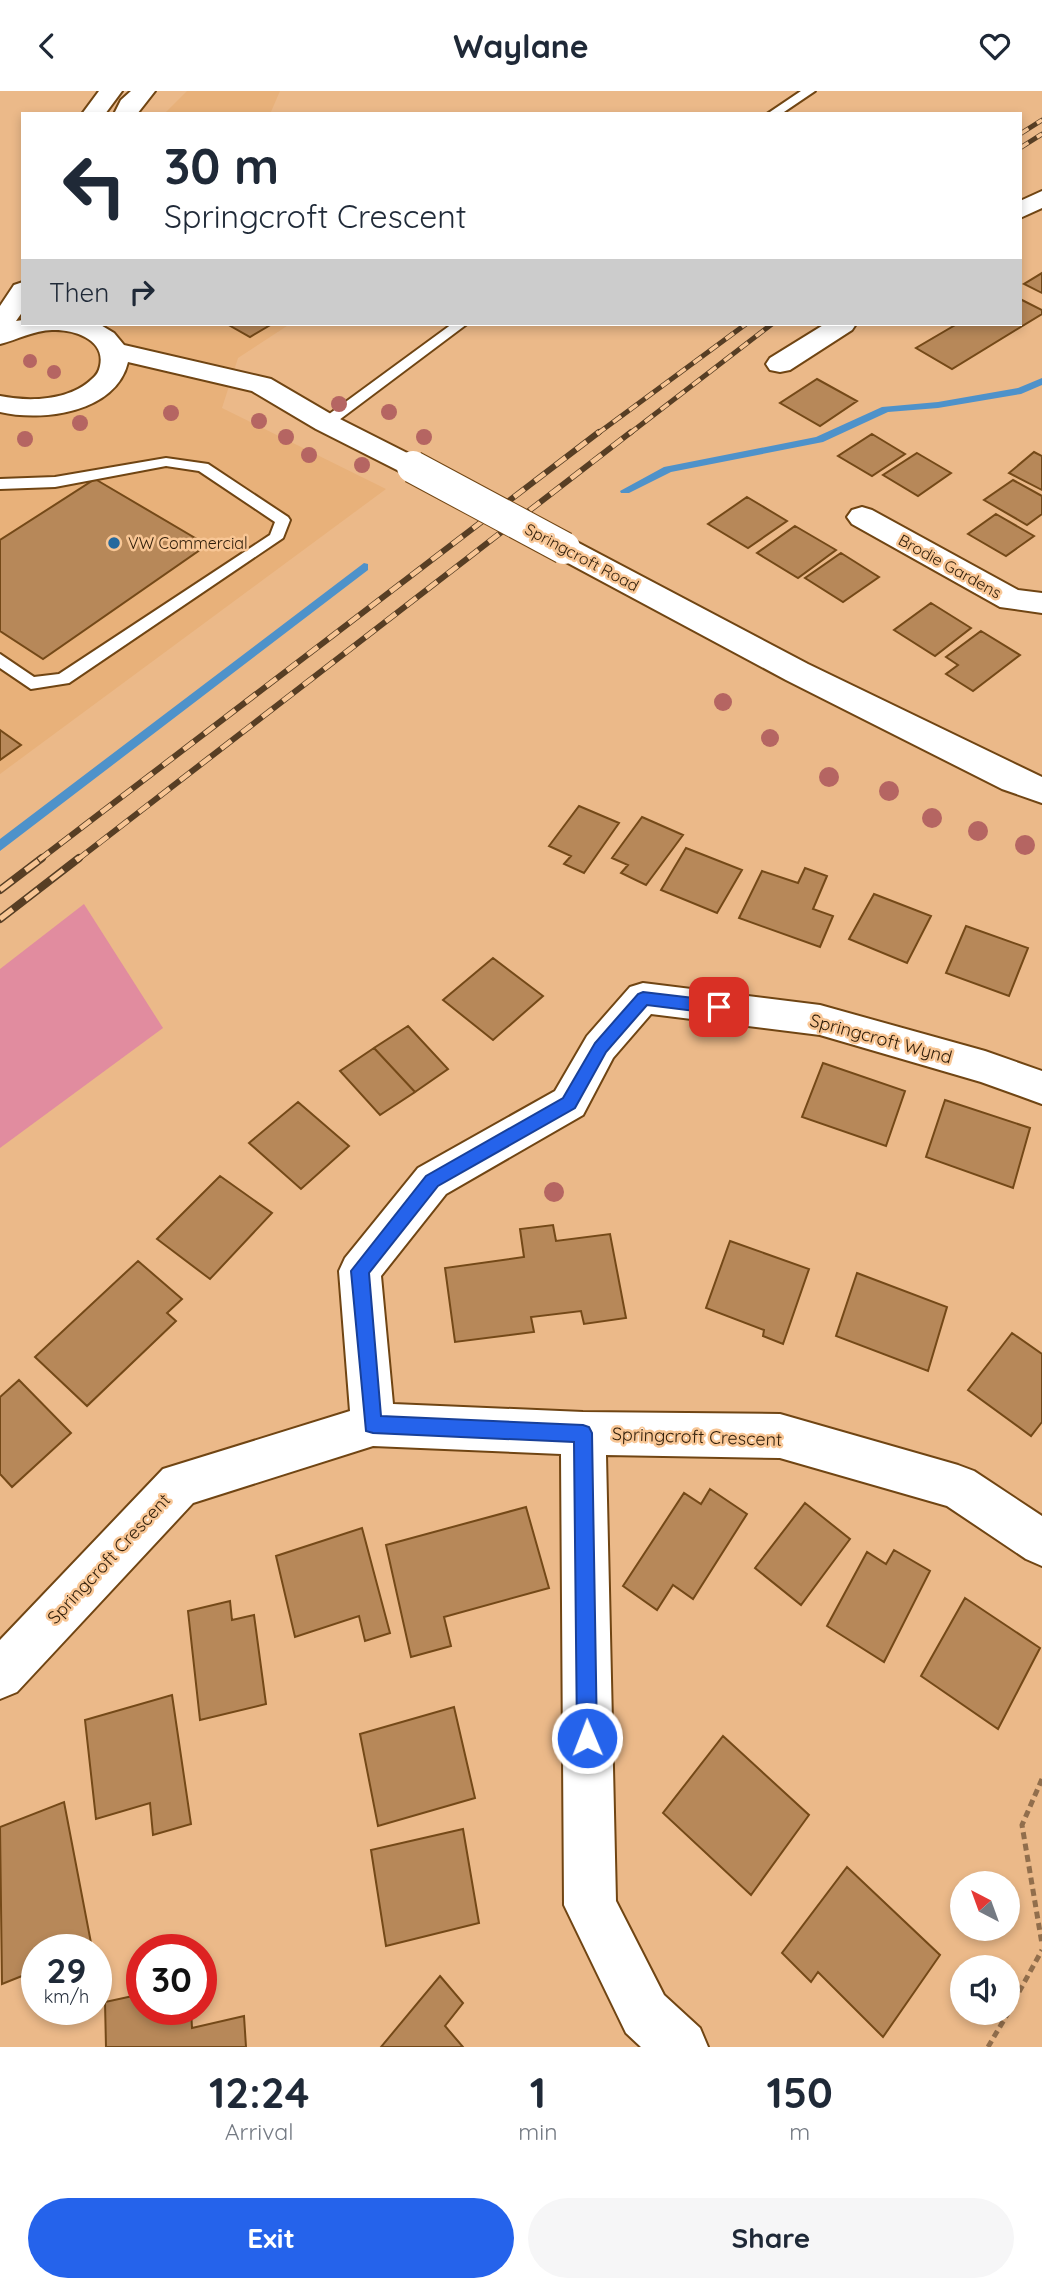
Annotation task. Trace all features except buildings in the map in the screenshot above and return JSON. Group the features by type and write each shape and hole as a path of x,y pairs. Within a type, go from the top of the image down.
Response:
{"street":[{"path":"95,112 111,91"},
{"path":"126,112 129,105 144,91"},
{"path":"1022,210 1042,198"},
{"path":"0,326 21,293"},
{"path":"0,336 31,326"},
{"path":"0,404 28,408 52,406 75,400 95,390 108,377 115,364 114,351 97,333 71,326"},
{"path":"780,364 840,326"},
{"name":"Springcroft Road","path":"114,351 261,386 809,678 1014,780 1042,790"},
{"name":"Brodie Gardens","path":"862,517 1011,600 1042,603"},
{"name":"Springcroft Wynd","path":"373,1425 360,1271 432,1181 569,1103 600,1048 643,998 820,1020 985,1067 1042,1088"},
{"name":"Springcroft Crescent","path":"0,1675 179,1485 373,1425 583,1433 780,1436 958,1487 1042,1543"},
{"path":"583,1433 590,1905 645,2014 681,2047"}],"lane":[{"path":"776,112 809,91"},
{"path":"326,423 457,326"},
{"path":"0,484 54,482 166,462 203,467 283,520 276,538 63,679 31,683 0,660"}],"path":[{"path":"1042,1779 1022,1825 1042,1944"},
{"path":"1020,1990 1042,1950"},
{"path":"988,2047 1001,2025"}],"shaded area":[{"path":"187,91 280,91 271,112 166,112"},
{"path":"21,302 21,326 287,326 238,358 222,408 386,489 0,774 0,317"},
{"path":"84,904 163,1028 0,1148 0,969"}],"waterway":[{"path":"625,491 668,469 819,440 886,409 938,405 1021,391 1042,381"},
{"path":"0,846 364,567"}],"railway":[{"path":"1022,133 1042,120"},
{"path":"1022,147 1042,134"},
{"path":"597,434 743,326"},
{"path":"629,434 769,326"},
{"path":"39,860 599,432"},
{"path":"77,860 631,432"},
{"path":"0,890 42,858"},
{"path":"0,919 79,858"}],"place":[{"name":"VW Commercial","path":"114,543"}],"route":[{"path":"587,1738 583,1433 373,1425 360,1271 432,1181 569,1103 600,1048 643,998 719,1007"}]}
